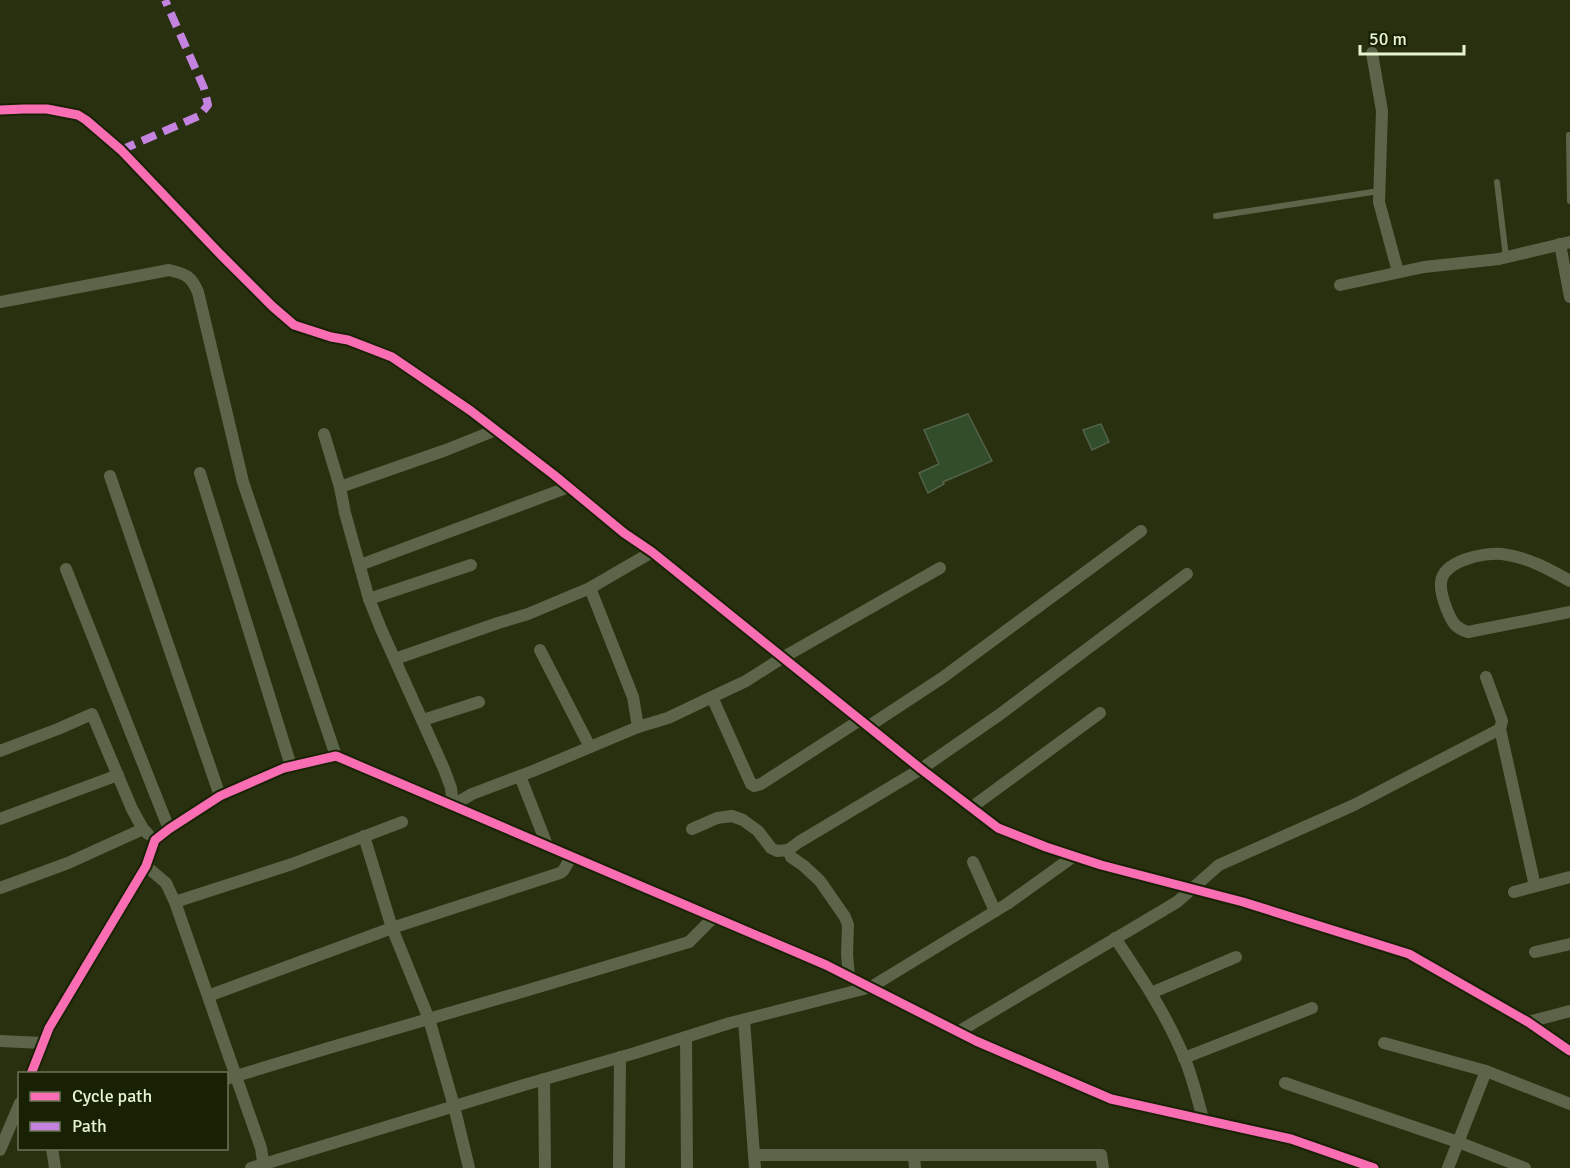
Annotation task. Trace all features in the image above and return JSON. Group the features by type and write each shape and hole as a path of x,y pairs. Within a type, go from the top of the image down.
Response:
{"street":[{"path":"1372,53 1382,111 1379,202 1398,272"},
{"path":"0,110 47,109 78,115 121,150 221,255 294,325 348,340 392,357 441,390 569,487 998,828 1101,865 1243,902 1409,954 1528,1022 1570,1051"},
{"path":"1340,285 1424,267 1506,257 1565,243 1570,297"},
{"path":"0,302 169,270 184,274 193,281 198,292 243,482 336,756"},
{"path":"340,487 496,430"},
{"path":"324,434 369,599 451,788 453,805"},
{"path":"200,473 291,766"},
{"path":"110,476 220,796"},
{"path":"360,564 569,487"},
{"path":"712,697 751,784 754,786 761,784 942,678 1141,531"},
{"path":"395,659 528,614 590,588 651,552"},
{"path":"1570,581 1528,560 1501,554 1478,556 1456,564 1444,574 1441,583 1450,616 1458,629 1468,632 1570,612"},
{"path":"369,599 471,565"},
{"path":"453,805 472,795 638,727 669,718 746,681 940,568"},
{"path":"66,569 169,829"},
{"path":"692,829 717,818 732,816 743,820 758,831 771,848 777,851 788,850 921,769 999,716 1187,574"},
{"path":"590,588 633,697 638,727"},
{"path":"540,650 590,747"},
{"path":"1486,677 1503,721 1500,729 1535,886"},
{"path":"423,720 479,702"},
{"path":"972,807 1100,713"},
{"path":"0,751 92,714 142,830 155,840"},
{"path":"958,1032 1177,902 1219,865 1354,805 1500,729"},
{"path":"32,1072 49,1028 146,866 155,840 220,796 284,768 336,756 826,965 976,1041 1111,1099 1291,1139 1374,1168"},
{"path":"0,819 118,776"},
{"path":"520,776 547,845"},
{"path":"176,902 292,864 402,822"},
{"path":"0,888 68,863 142,830"},
{"path":"364,836 392,928 429,1019 469,1168"},
{"path":"788,850 791,857 820,881 845,917 848,925 849,977"},
{"path":"208,996 392,928 563,872 572,856"},
{"path":"146,866 166,883 176,902 208,996 231,1078 261,1148 260,1167 686,1037 870,987 995,911 1074,856"},
{"path":"973,862 995,911"},
{"path":"1514,892 1570,877"},
{"path":"231,1078 689,942 714,917"},
{"path":"1115,938 1160,1007 1184,1058 1203,1119"},
{"path":"1535,952 1570,944"},
{"path":"1151,993 1236,957"},
{"path":"1184,1058 1312,1008"},
{"path":"1528,1022 1570,1011"},
{"path":"744,1020 755,1168"},
{"path":"686,1037 687,1168"},
{"path":"0,1041 43,1043"},
{"path":"1384,1043 1486,1071 1570,1104"},
{"path":"619,1168 620,1057"},
{"path":"1448,1168 1486,1071"},
{"path":"544,1079 545,1168"},
{"path":"1285,1083 1458,1142 1525,1168"},
{"path":"0,1150 18,1108"},
{"path":"52,1150 55,1168"},
{"path":"754,1155 914,1162 1101,1155 1103,1168"}],"lane":[{"path":"1569,135 1570,201"},
{"path":"1497,182 1506,257"},
{"path":"1216,216 1379,191"}],"building":[{"path":"968,414 992,461 943,482 944,484 928,493 919,473 939,464 924,430"},
{"path":"1101,424 1109,442 1092,450 1083,430"}],"marked path":[{"path":"121,150 199,116 208,105 204,88 165,0"}],"cycle path":[{"path":"0,110 47,109 78,115 86,120 121,150 221,255 294,325 348,340 392,357 471,411 998,828 1101,865 1243,902 1409,954 1528,1022 1570,1051"},
{"path":"32,1072 49,1028 146,866 155,840 220,796 284,768 336,756 826,965 976,1041 1111,1099 1291,1139 1374,1168"}]}
